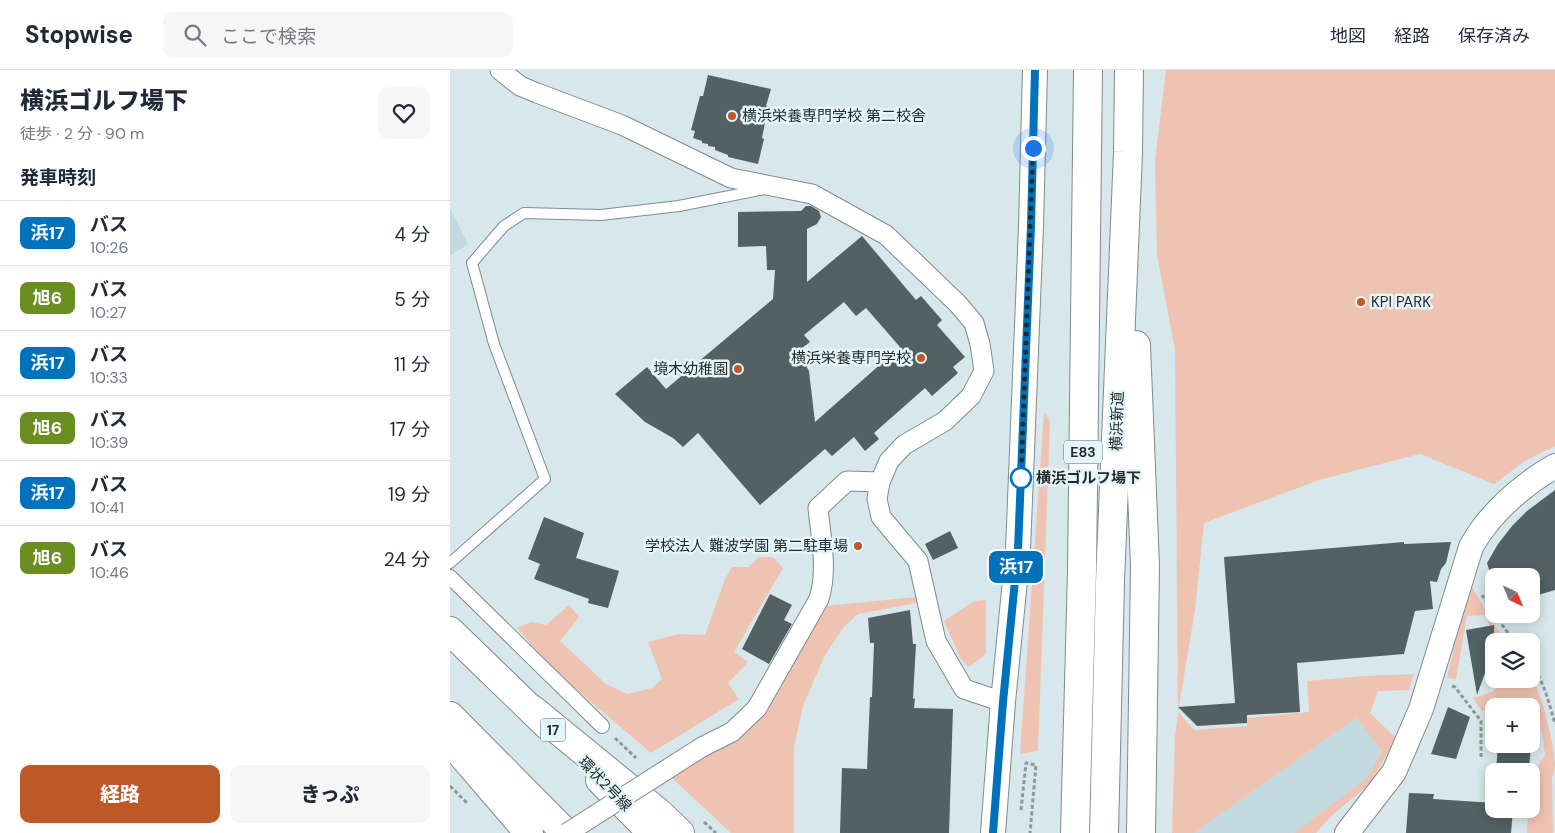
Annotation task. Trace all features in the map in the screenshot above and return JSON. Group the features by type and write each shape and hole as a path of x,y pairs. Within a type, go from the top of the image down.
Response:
{"main road":[{"name":"E83","path":"1075,833 1082,571 1088,70"},
{"name":"横浜新道","path":"1104,833 1110,582 1128,152 1129,70"},
{"path":"1128,152 1145,566 1141,833"},
{"name":"環状2号線","path":"450,631 532,709 652,833"},
{"path":"532,709 658,812 680,833"},
{"path":"450,716 567,833"},
{"path":"450,741 528,833"}],"street":[{"path":"500,70 528,90 622,125 731,178 812,194 886,235 958,304 974,323 980,344 984,371 971,396 945,421 904,445 889,461 880,482 878,499 881,518 918,561 936,641 964,689 1003,702"},
{"path":"993,833 1003,702 1018,550 1031,226 1035,70"},
{"path":"1347,833 1394,772 1421,709 1471,547 1484,527 1503,506 1524,487 1555,466"},
{"path":"567,833 702,747 732,732 757,708 819,599 823,586 824,569 818,508 847,481 880,482"},
{"path":"450,577 602,726"}],"lane":[{"path":"450,563 546,479 494,344 472,263 487,245 504,226 524,213 601,215 679,206 776,186"}],"path":[{"path":"1431,677 1455,687 1482,721 1480,757"},
{"path":"1540,679 1546,692 1555,724"},
{"path":"1021,811 1026,763 1036,765 1030,833"}],"shaded area":[{"name":"KPI PARK","path":"1166,70 1555,70 1555,446 1525,461 1494,484 1420,454 1322,479 1204,523 1195,610 1178,712 1175,350 1157,255 1155,161"},
{"path":"450,208 468,244 450,256"},
{"path":"1044,412 1050,421 1038,751 1020,754"},
{"path":"759,557 773,557 783,568 734,652 748,662 728,683 739,699 651,753 550,667 517,628 531,622 546,625 569,605 579,617 560,641 606,684 627,694 652,688 662,679 648,642 679,634 705,635 725,579 732,567 749,567"},
{"path":"1472,587 1485,609 1485,615 1467,616 1456,679 1447,678 1461,615"},
{"path":"916,597 916,603 858,614 843,628 824,657 803,706 794,747 794,833 731,833 672,778 737,737 826,606"},
{"path":"986,600 986,654 969,667 961,659 944,621 974,601"},
{"path":"1488,623 1493,623 1501,633 1493,633"},
{"path":"1414,674 1409,690 1378,691 1370,713 1396,738 1370,784 1331,816 1316,833 1294,833 1366,779 1382,751 1356,718 1194,833 1172,833 1175,737 1178,712 1194,730 1247,726 1247,718 1309,712 1307,681"},
{"path":"1496,688 1536,688 1540,698 1485,698 1485,711 1482,711 1473,698 1492,692"},
{"path":"1540,698 1550,734 1555,768 1552,778 1553,833 1527,833 1528,818 1540,818 1540,763 1545,755 1540,725"},
{"path":"1356,718 1382,750 1367,779 1294,833 1194,833"}],"building":[{"name":"横浜栄養専門学校 第二校舎","path":"708,75 771,89 766,106 768,107 762,138 764,139 758,164 728,157 728,155 715,150 715,147 708,146 708,144 693,138 695,131 691,130"},
{"path":"806,206 811,206 819,211 821,217 817,224 807,229 807,282 862,236 916,300 921,296 942,320 937,325 965,357 953,367 958,373 932,396 925,388 874,433 879,439 865,451 854,437 832,456 825,449 760,505 698,433 683,447 673,438 645,422 615,394 647,367 666,389 773,299 775,270 767,270 766,246 738,247 738,212 801,211","holes":["844,302 856,316 866,308 900,347 815,422 809,371 798,351 810,342 804,335"]},
{"path":"1555,490 1555,590 1540,594 1540,568 1489,568 1487,563 1498,544 1527,511"},
{"path":"544,517 584,533 576,558 619,571 608,608 588,603 589,599 534,579 540,564 528,559"},
{"path":"950,531 958,548 933,560 925,544"},
{"path":"1404,542 1404,544 1451,542 1446,563 1441,569 1437,582 1430,581 1433,609 1415,611 1404,654 1297,663 1300,712 1247,715 1247,723 1197,726 1178,707 1235,703 1224,557"},
{"path":"770,594 792,605 784,620 792,624 769,664 742,649"},
{"path":"910,610 913,644 916,644 914,708 953,709 949,833 840,833 842,768 867,769 874,643 870,643 868,618"},
{"path":"1494,625 1494,633 1485,633 1485,673 1477,695 1466,630"},
{"path":"1448,707 1470,717 1456,759 1431,754"},
{"path":"1497,753 1530,753 1530,763 1497,763"},
{"path":"1409,793 1434,794 1433,799 1485,802 1485,818 1512,818 1511,833 1406,833"}],"bus line":[{"name":"浜17","path":"993,833 1003,702 1018,550 1031,226 1035,70"}],"place":[{"name":"横浜栄養専門学校 第二校舎","path":"732,116"},
{"name":"KPI PARK","path":"1361,302"},
{"name":"横浜栄養専門学校","path":"921,358"},
{"name":"境木幼稚園","path":"738,369"},
{"name":"横浜ゴルフ場下","path":"1021,478"},
{"name":"学校法人 難波学園 第二駐車場","path":"858,546"}],"route":[{"path":"1021,478 1033,148"}]}
